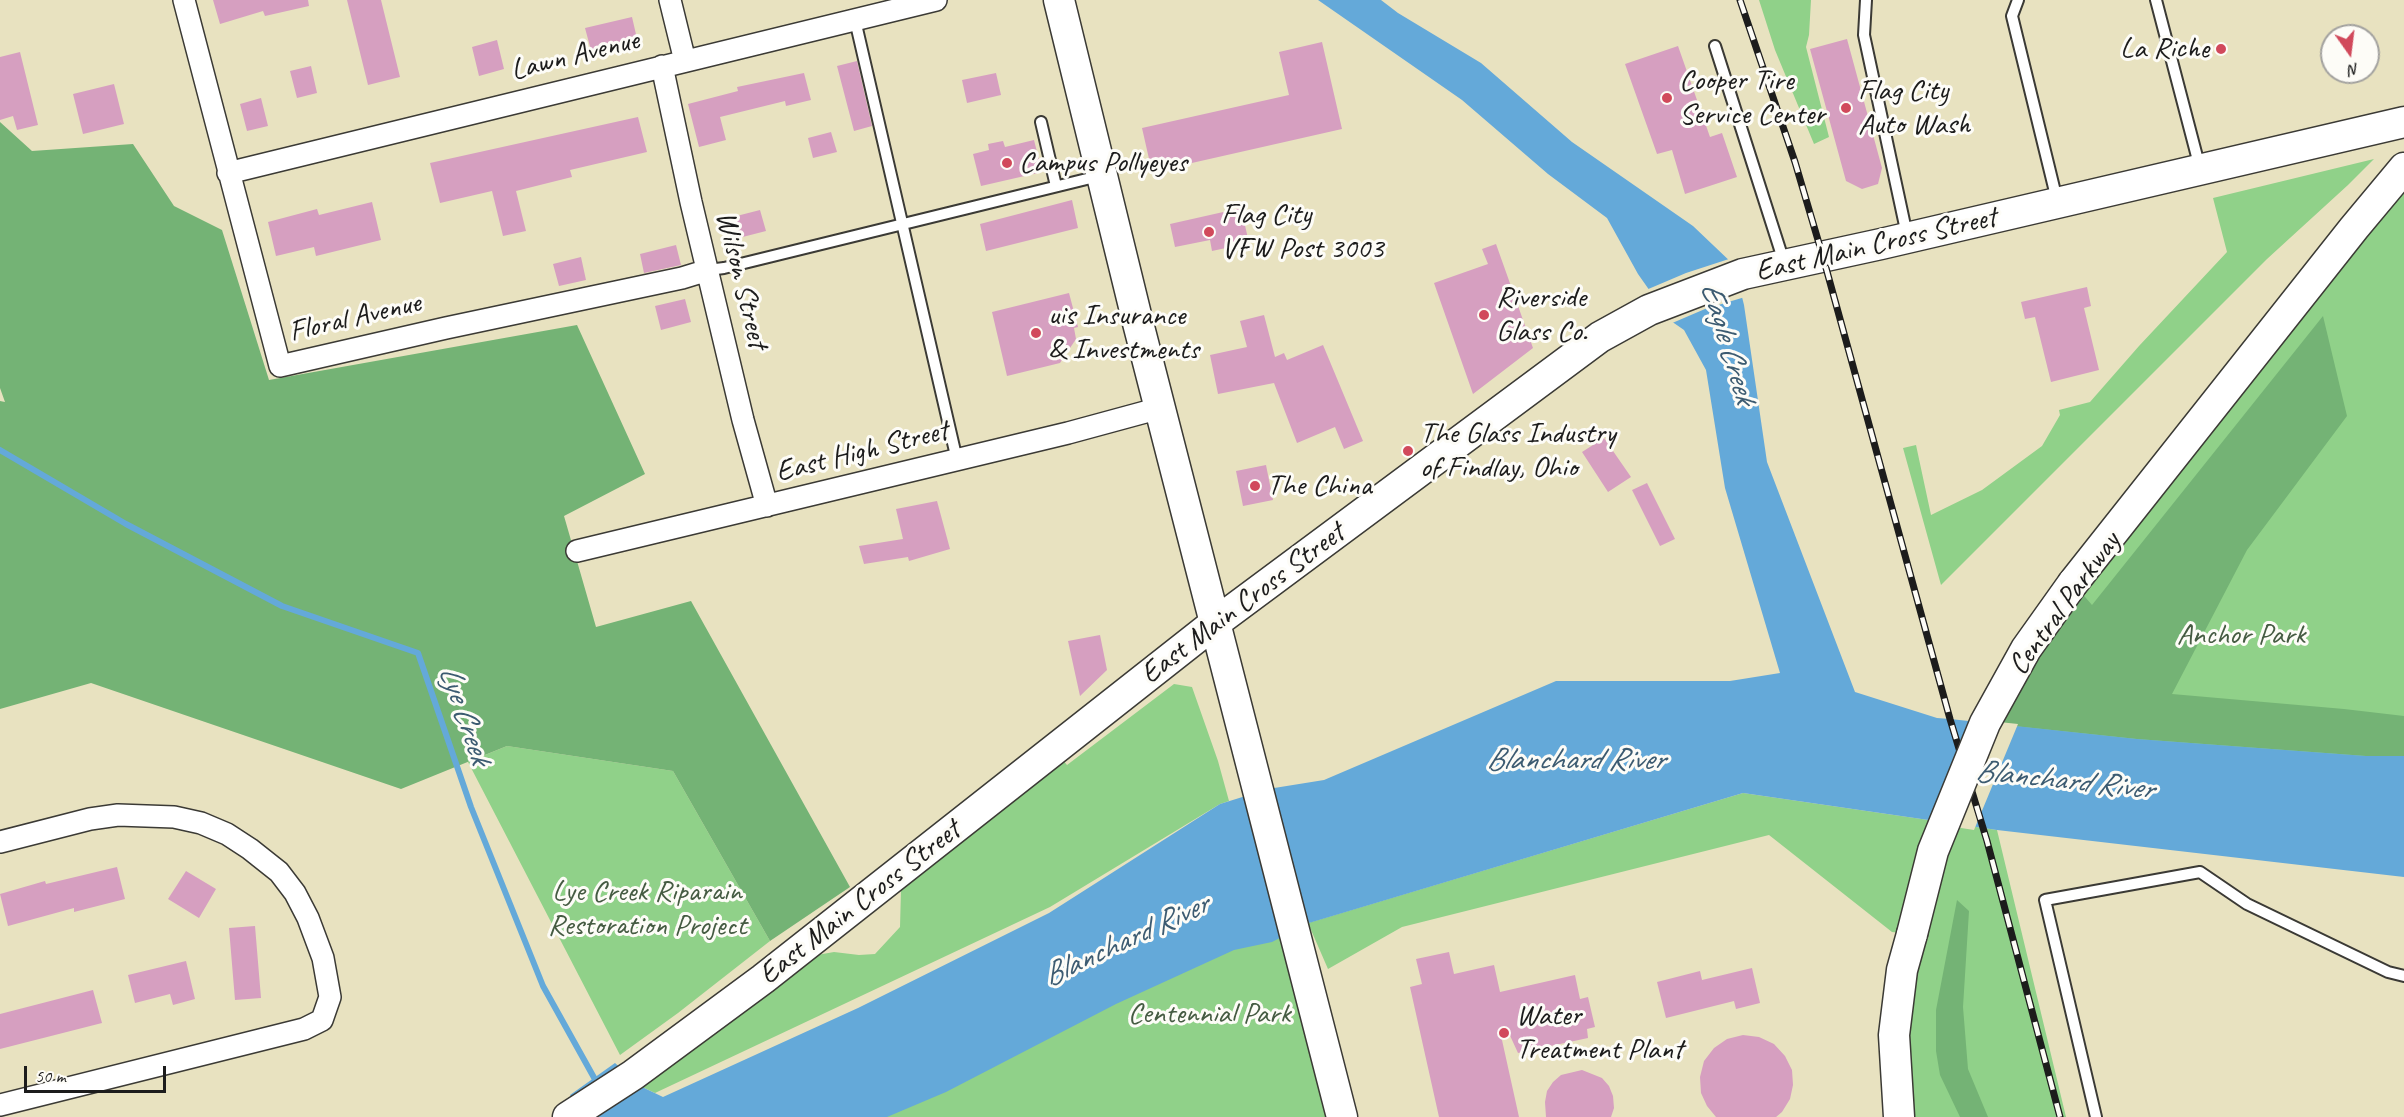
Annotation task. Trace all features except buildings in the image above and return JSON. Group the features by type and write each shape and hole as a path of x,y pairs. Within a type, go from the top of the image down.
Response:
{"main road":[{"path":"1059,0 1160,408 1342,1117"},
{"name":"East Main Cross Street","path":"569,1116 633,1075 763,979 1215,623 1600,337 1649,310 1743,274 1908,238 2404,122"},
{"name":"Central Parkway","path":"1899,1117 1894,1035 1902,970 1933,851 1985,723 2026,649 2073,583 2404,168"}],"street":[{"name":"Floral Avenue","path":"184,0 280,366 682,278 708,270"},
{"path":"670,0 685,61"},
{"name":"Lawn Avenue","path":"228,173 855,20 889,6 936,0"},
{"name":"Wilson Street","path":"662,66 691,202 743,420 767,506"},
{"name":"East High Street","path":"577,551 957,460 1160,408"},
{"path":"0,842 90,819 118,815 174,817 201,823 226,834 250,849 279,872 295,893 308,918 324,958 330,985 328,1007 322,1020 304,1029 0,1105"}],"lane":[{"path":"1866,0 1864,35 1908,238"},
{"path":"2018,0 2012,16 2058,203"},
{"path":"2156,0 2201,170"},
{"path":"855,20 957,460"},
{"path":"1715,46 1785,265"},
{"path":"1041,122 1056,186"},
{"path":"708,270 1102,176"},
{"path":"2096,1117 2045,900 2200,872 2247,904 2388,972 2404,976"}],"green space":[{"path":"1759,0 1811,0 1806,47 1829,137 1814,144 1775,50"},
{"path":"0,122 32,151 133,144 174,206 222,230 269,380 577,325 645,474 564,516 596,627 691,601 850,887 770,941 673,771 507,746 401,789 91,683 0,709 0,401 5,402 0,388"},
{"path":"2374,159 2267,259 1941,585 1903,448 1916,445 1931,515 1982,490 2042,446 2060,415 2059,410 2090,402 2227,252 2213,198"},
{"name":"Anchor Park","path":"2404,168 2404,816 1985,723"},
{"path":"2323,316 2347,416 2247,550 2172,694 2404,716 2404,756 2366,756 2137,739 1985,723 2073,583 2092,605"},
{"path":"1174,684 1192,687 1218,761 1229,801 1220,804 1050,907 655,1093 640,1086 817,955 834,952 875,954 900,927 901,890 912,875 1062,759 1067,765"},
{"name":"Lye Creek Riparain Restoration Project","path":"507,746 673,771 770,941 620,1055 468,762"},
{"path":"1743,793 1997,830 2066,1117 1899,1117 1912,934 1892,932 1769,835 1402,927 1328,969 1308,923"},
{"name":"Centennial Park","path":"1282,882 1342,1117 751,1117"},
{"path":"1957,900 1969,911 1963,1007 1968,1069 1988,1117 1960,1117 1940,1075 1936,1051 1936,1010"}],"water":[{"name":"Blanchard River","path":"1318,0 1381,0 1398,13 1481,63 1572,142 1693,226 1734,265 1744,305 1767,462 1855,692 1937,718 2137,739 2366,756 2404,756 2404,877 1997,830 1743,793 1309,923 1272,942 1234,950 1116,1004 946,1092 887,1117 580,1117 570,1095 615,1063 640,1086 663,1097 858,1008 1049,913 1220,804 1268,789 1324,780 1556,681 1730,681 1780,673 1725,488 1706,370 1684,330 1671,321 1638,274 1607,218 1548,174 1462,100"}],"pier":[{"path":"1732,258 1737,264 1745,297 1705,309 1670,324 1646,290 1686,273"},
{"path":"1971,719 2018,724 1974,830 1929,823 1961,739"}],"waterway":[{"name":"Lye Creek","path":"0,450 126,524 282,606 418,653 471,807 543,986 597,1083"}],"railway":[{"path":"1740,0 1795,162 1823,257 1950,719 1987,841 2060,1117"}],"place":[{"name":"La Riche","path":"2221,49"},
{"name":"Cooper Tire Service Center","path":"1667,98"},
{"name":"Flag City Auto Wash","path":"1846,108"},
{"name":"Campus Pollyeyes","path":"1007,163"},
{"name":"Flag City VFW Post 3003","path":"1209,232"},
{"name":"Riverside Glass Co.","path":"1484,315"},
{"name":"uis Insurance & Investments","path":"1036,333"},
{"name":"The Glass Industry of Findlay, Ohio","path":"1408,451"},
{"name":"The China","path":"1255,486"},
{"name":"Water Treatment Plant","path":"1504,1033"}],"water label":[{"name":"Eagle Creek","path":"1727,343"}]}
